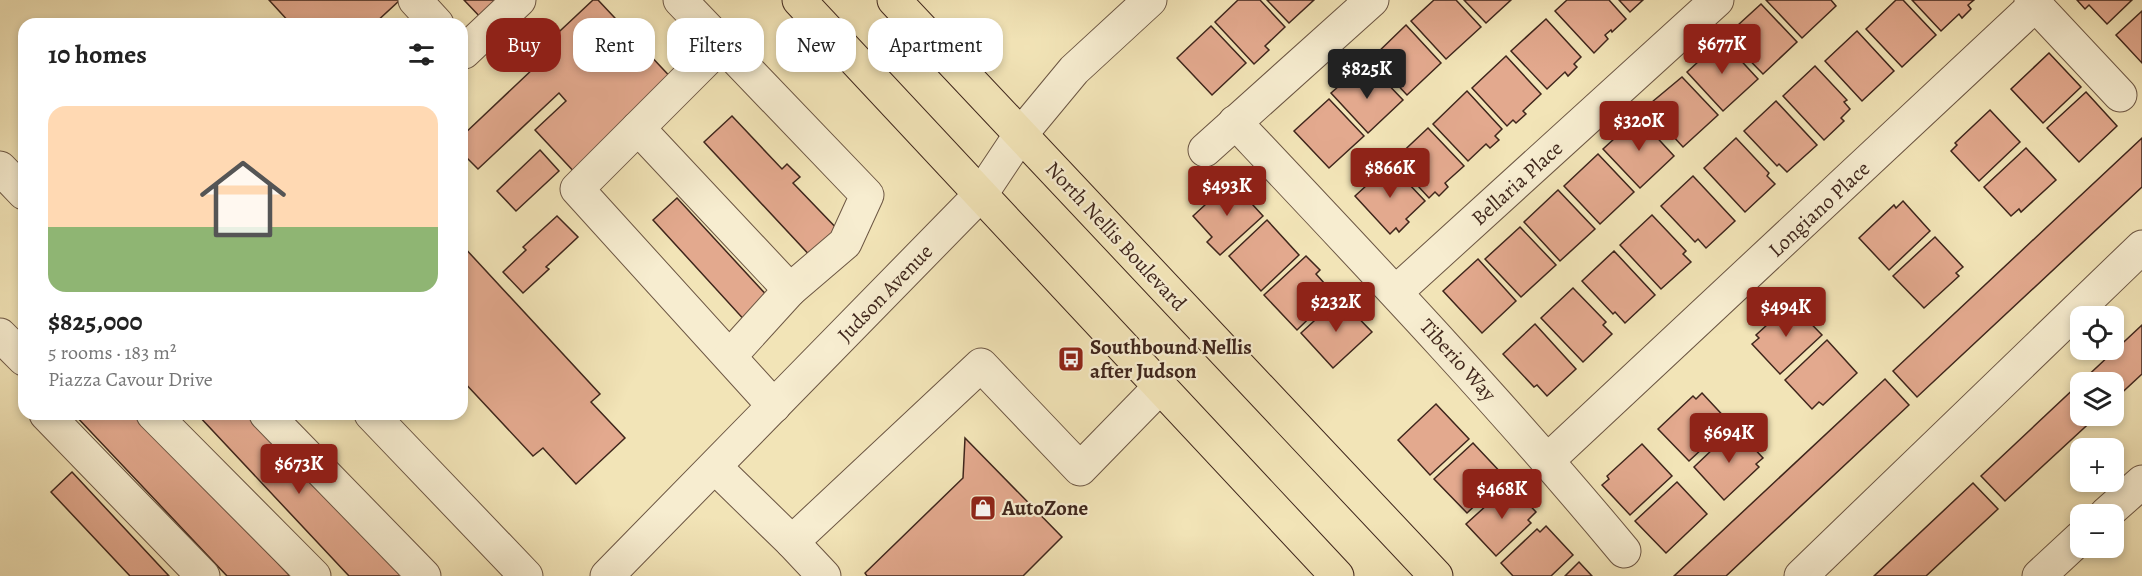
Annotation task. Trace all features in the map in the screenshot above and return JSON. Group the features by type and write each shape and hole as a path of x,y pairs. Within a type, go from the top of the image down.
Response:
{"main road":[{"path":"799,0 1337,576"},
{"name":"North Nellis Boulevard","path":"894,0 1436,576"}],"street":[{"path":"415,0 432,18"},
{"path":"468,48 519,0"},
{"path":"680,0 698,18"},
{"name":"Judson Avenue","path":"607,576 981,194 1021,134 1074,70 1150,0"},
{"path":"1204,150 1372,0"},
{"name":"Bellaria Place","path":"1396,292 1717,0"},
{"path":"2033,2 2120,95"},
{"name":"Longiano Place","path":"1548,460 2033,2"},
{"path":"694,72 577,189 774,406"},
{"path":"730,356 790,290 845,243 867,195 750,72"},
{"name":"Tiberio Way","path":"1235,122 1396,292 1548,460 1624,552"},
{"path":"638,128 790,290"},
{"path":"0,168 18,187"},
{"path":"1801,576 2142,247"},
{"path":"0,335 18,353"},
{"path":"792,542 981,365 1080,470 1160,387"},
{"path":"52,420 203,576"},
{"path":"159,420 314,576"},
{"path":"272,420 424,576"},
{"path":"377,420 526,576"},
{"path":"715,466 824,576"},
{"path":"2117,504 2142,482"},
{"path":"2039,576 2070,547"}],"building":[{"path":"269,0 400,0 380,18 286,18"},
{"path":"464,0 504,0 483,20"},
{"path":"593,0 598,0 615,18 574,18"},
{"path":"1238,0 1260,0 1285,27 1265,46 1269,50 1254,64 1215,22"},
{"path":"1267,0 1314,0 1289,23"},
{"path":"1434,0 1456,0 1481,27 1446,59 1411,21"},
{"path":"1464,0 1511,0 1486,23"},
{"path":"1567,0 1609,0 1626,19 1612,32 1611,30 1605,35 1608,39 1594,53 1555,11"},
{"path":"1619,0 1643,0 1630,12"},
{"path":"1766,0 1831,0 1836,6 1802,38"},
{"path":"1896,0 1903,0 1936,35 1902,67 1866,29"},
{"path":"1912,0 1974,0 1968,5 1971,9 1962,18 1959,14 1941,31"},
{"path":"2077,0 2132,0 2107,24 2089,5 2085,9"},
{"path":"1761,4 1797,42 1763,74 1726,36"},
{"path":"2142,11 2142,63 2116,35"},
{"path":"573,19 573,72 655,72 655,61 677,84 578,176 535,130 566,101 559,93 478,169 468,159 468,130 530,72 561,72 561,30"},
{"path":"1546,19 1581,57 1574,64 1577,67 1568,76 1565,72 1547,89 1511,51"},
{"path":"1406,25 1441,63 1407,95 1372,58"},
{"path":"1211,26 1246,63 1212,95 1177,58"},
{"path":"1857,31 1894,71 1862,101 1825,61"},
{"path":"1722,40 1758,79 1723,111 1687,72"},
{"path":"2049,53 2081,87 2043,123 2011,89"},
{"path":"1506,56 1541,94 1523,111 1526,114 1516,123 1513,120 1507,126 1472,88"},
{"path":"1815,66 1847,100 1844,102 1850,109 1841,118 1844,121 1824,140 1783,96"},
{"path":"1355,72 1370,88 1381,77 1403,100 1368,133 1331,93"},
{"path":"1682,77 1718,115 1683,147 1646,107"},
{"path":"1467,91 1502,129 1495,136 1499,140 1490,148 1486,144 1468,161 1433,124"},
{"path":"2086,92 2117,126 2079,162 2047,128"},
{"path":"1329,99 1364,136 1329,168 1294,131"},
{"path":"1776,101 1817,145 1787,172 1779,164 1777,166 1744,131"},
{"path":"1990,110 2020,142 1979,181 1951,151 1957,145 1955,143"},
{"path":"732,116 782,169 787,164 800,177 793,183 843,235 815,261 704,142"},
{"path":"1638,117 1674,156 1640,188 1603,149"},
{"path":"1428,128 1464,166 1445,183 1448,187 1439,196 1435,192 1429,198 1394,160"},
{"path":"1736,138 1769,173 1767,176 1775,184 1745,212 1704,168"},
{"path":"2142,138 2142,187 1917,397 1893,371"},
{"path":"2026,148 2056,180 2021,212 2019,209 2011,216 1984,187"},
{"path":"540,150 559,171 516,211 497,191"},
{"path":"1598,154 1634,192 1600,224 1564,186"},
{"path":"1390,164 1425,201 1406,219 1409,222 1399,232 1396,228 1390,234 1355,196"},
{"path":"1693,176 1735,221 1706,248 1698,239 1695,242 1661,206"},
{"path":"1231,181 1263,216 1220,255 1207,242 1212,237 1193,216"},
{"path":"1558,190 1595,229 1560,261 1524,222"},
{"path":"677,198 772,301 748,324 653,220"},
{"path":"1903,201 1930,231 1889,270 1859,238 1894,205 1896,208"},
{"path":"1652,215 1686,251 1683,254 1691,262 1661,289 1620,245"},
{"path":"557,216 578,237 546,267 549,269 523,293 503,272 526,250 523,247"},
{"path":"1267,220 1299,255 1261,291 1229,256"},
{"path":"1520,227 1556,265 1521,297 1485,259"},
{"path":"1935,237 1963,267 1956,273 1959,276 1924,308 1893,276"},
{"path":"468,251 600,394 591,402 625,438 576,484 543,448 533,456 468,386"},
{"path":"1614,251 1655,295 1625,323 1615,312 1613,314 1582,281"},
{"path":"1306,256 1320,270 1316,274 1334,294 1297,330 1264,295"},
{"path":"1478,259 1516,301 1482,333 1443,291"},
{"path":"1573,288 1606,322 1603,325 1612,334 1583,362 1541,318"},
{"path":"1339,298 1372,332 1333,368 1301,333"},
{"path":"1791,303 1822,335 1780,374 1752,344 1759,338 1756,335"},
{"path":"1535,324 1576,369 1547,396 1537,385 1534,387 1503,354"},
{"path":"2142,325 2142,374 2124,391 2124,372 2092,372 2105,360 2124,360 2124,342"},
{"path":"1827,340 1857,373 1823,405 1819,402 1812,409 1785,380"},
{"path":"1885,379 1909,405 1726,576 1674,576"},
{"path":"2070,392 2070,426 2086,426 2073,438 2070,438 2070,441 2005,501 1981,476"},
{"path":"1702,393 1730,423 1689,461 1658,429 1693,396 1696,399"},
{"path":"1436,404 1469,439 1430,475 1398,440"},
{"path":"80,420 144,420 290,576 227,576"},
{"path":"203,420 255,420 402,576 349,576"},
{"path":"1735,428 1763,458 1756,464 1759,467 1724,500 1694,467"},
{"name":"AutoZone","path":"965,438 1062,537 1023,576 867,576 865,573 963,478"},
{"path":"1473,443 1505,477 1467,513 1434,479"},
{"path":"1642,444 1672,476 1630,515 1602,485 1609,479 1607,476"},
{"path":"72,472 169,576 130,576 51,492"},
{"path":"1677,482 1707,514 1666,553 1635,521"},
{"path":"1973,483 1998,509 1926,576 1874,576"},
{"path":"1510,484 1536,512 1528,520 1531,523 1496,556 1466,524"},
{"path":"1546,526 1573,555 1551,576 1513,576 1501,563 1537,529 1540,532"},
{"path":"1579,562 1592,576 1565,576"}],"place":[{"name":"Southbound Nellis after Judson","path":"1071,359"},
{"name":"AutoZone","path":"983,508"}]}
